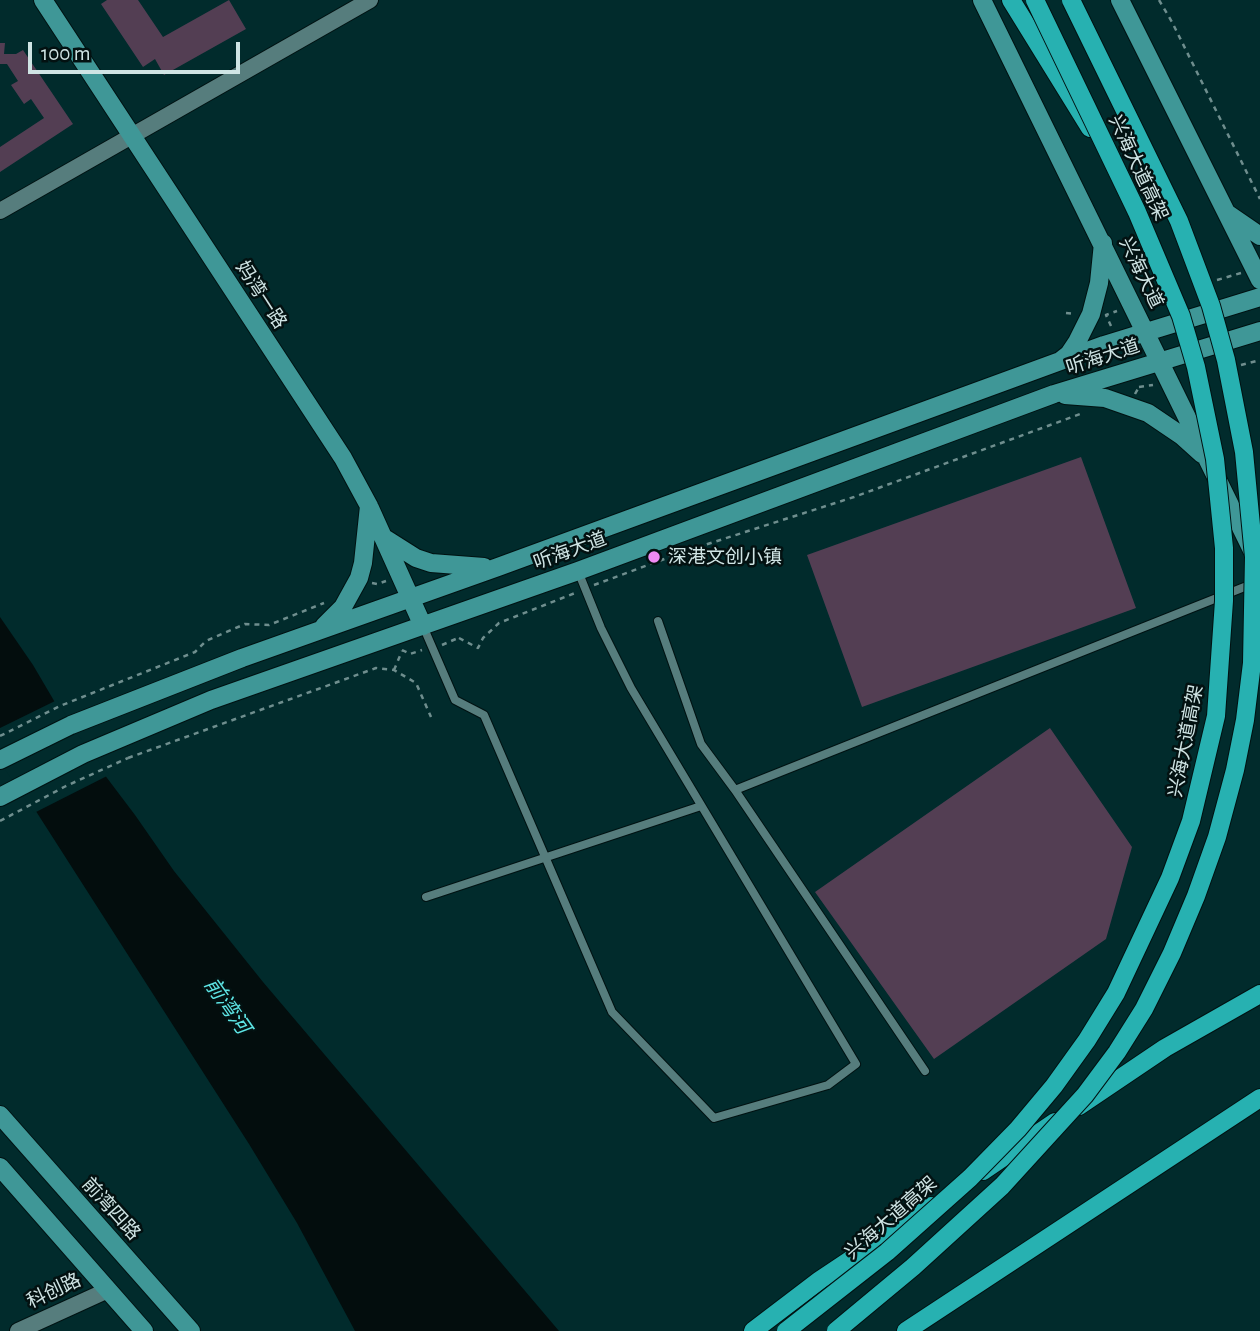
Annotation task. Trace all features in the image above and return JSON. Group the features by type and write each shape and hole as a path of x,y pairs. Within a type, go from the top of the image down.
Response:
{"main road":[{"name":"妈湾一路","path":"43,0 343,458 384,537 423,626"},
{"name":"兴海大道","path":"982,0 1260,565"},
{"path":"1011,0 1094,135 1137,212"},
{"name":"兴海大道高架","path":"786,1331 932,1213 1018,1129 1054,1086 1087,1040 1116,993 1170,878 1191,821 1216,716 1224,601 1221,500 1196,367 1181,316 1137,212 1035,0"},
{"name":"兴海大道高架","path":"836,1331 913,1267 1002,1186 1085,1095 1117,1052 1144,1009 1196,896 1217,837 1245,720 1251,663 1254,557 1244,452 1226,360 1211,306 1179,221 1071,0"},
{"path":"1120,0 1260,280"},
{"path":"1226,212 1260,236"},
{"path":"1055,364 1069,354 1088,323 1099,283 1103,243"},
{"name":"听海大道","path":"0,760 107,710 204,672 1055,364 1260,297"},
{"name":"听海大道","path":"0,797 72,760 211,700 578,571 1055,394 1260,331"},
{"path":"1055,394 1105,398 1139,409 1164,422 1210,462"},
{"path":"317,631 343,607 359,578 369,506"},
{"path":"384,537 416,558 431,563 498,567"},
{"path":"753,1331 820,1280 1165,1048 1260,994"},
{"path":"906,1331 1260,1098"},
{"name":"前湾四路","path":"0,1115 191,1331"},
{"path":"0,1167 144,1331"}],"street":[{"path":"0,211 370,0"},
{"name":"科创路","path":"18,1331 108,1290"}],"lane":[{"path":"423,626 455,700 484,715 612,1012 714,1118 828,1085 856,1064 631,688 578,571"},
{"path":"735,790 1260,580"},
{"path":"659,621 701,744 925,1071"},
{"path":"426,897 701,806"}],"path":[{"path":"1158,0 1172,22 1260,199"},
{"path":"459,638 478,648 483,638 499,623 585,589 686,551 854,497 1071,416 1091,412"},
{"path":"0,736 98,690 195,652 206,641 246,624 269,625 326,603"},
{"path":"394,670 402,650"},
{"path":"0,821 66,786 128,758 363,671 376,668 394,670 416,683 431,717"}],"water":[{"name":"前湾河","path":"0,617 33,665 73,733 174,871 263,982 559,1331 355,1331 297,1223 249,1144 0,755"}],"pier":[{"path":"57,700 75,731 109,775 34,813 0,762 0,728"}],"building":[{"path":"107,0 138,0 163,37 229,0 246,29 164,75 155,59 143,67 101,4"},
{"path":"0,43 5,43 4,54 16,54 23,50 73,124 0,172 0,147 44,118 31,99 24,104 11,85 18,81 7,64 0,64"},
{"path":"1081,457 1136,608 862,707 807,555"},
{"path":"1050,728 1132,847 1106,939 934,1059 815,892"}],"place":[{"name":"深港文创小镇","path":"654,557"}]}
